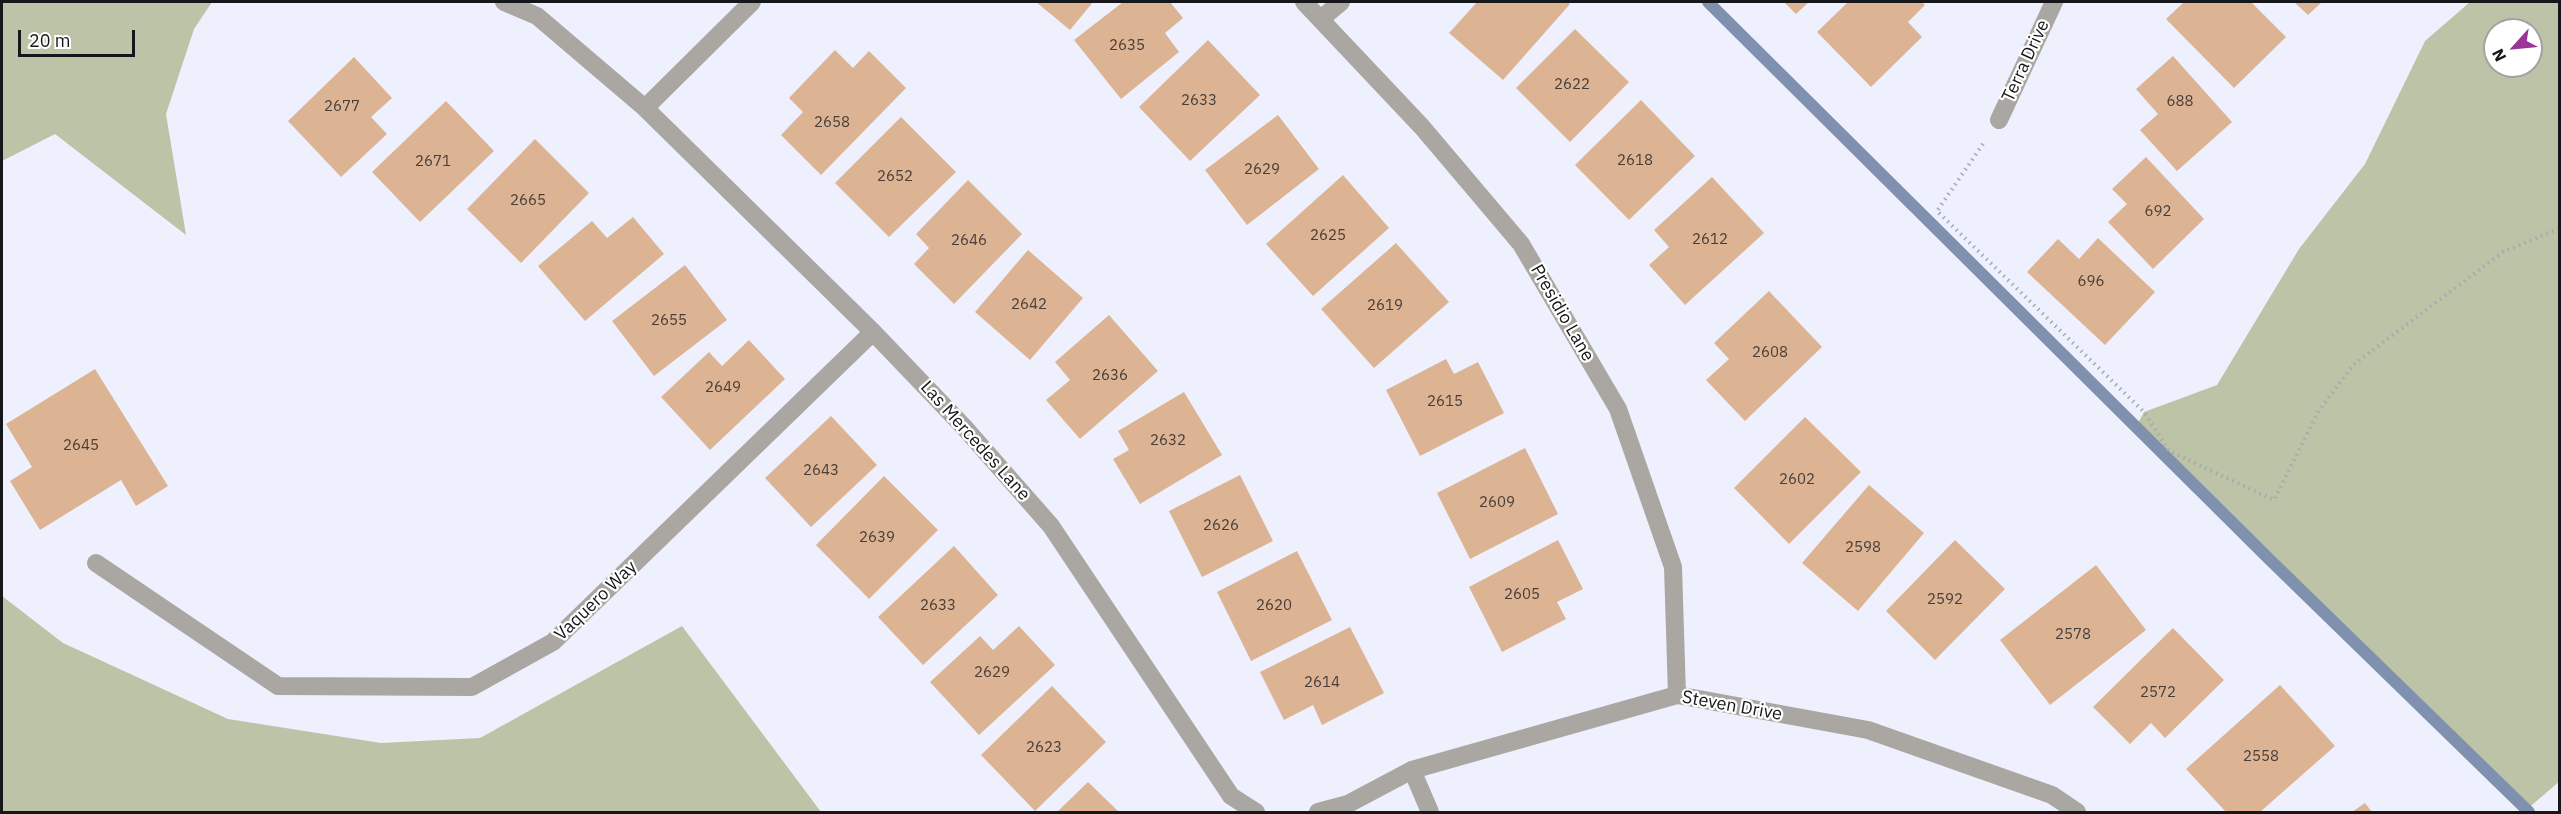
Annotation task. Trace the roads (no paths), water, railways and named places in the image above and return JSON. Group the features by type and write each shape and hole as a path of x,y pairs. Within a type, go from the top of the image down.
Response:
{"street":[{"name":"Las Mercedes Lane","path":"504,2 537,16 645,108 873,332 964,427 1051,526 1231,796 1256,813"},
{"path":"645,108 752,2"},
{"name":"Presidio Lane","path":"1304,2 1322,18 1422,127 1521,244 1618,409 1673,567 1677,695"},
{"path":"1322,18 1341,2"},
{"name":"Terra Drive","path":"1999,120 2054,2"},
{"name":"Vaquero Way","path":"96,563 279,686 472,687 553,642 873,332"},
{"name":"Steven Drive","path":"1318,813 1348,804 1412,770 1677,695 1868,730 2052,795 2077,813"},
{"path":"1412,770 1430,813"}],"waterway":[{"path":"1708,2 2269,559 2529,812"}]}
